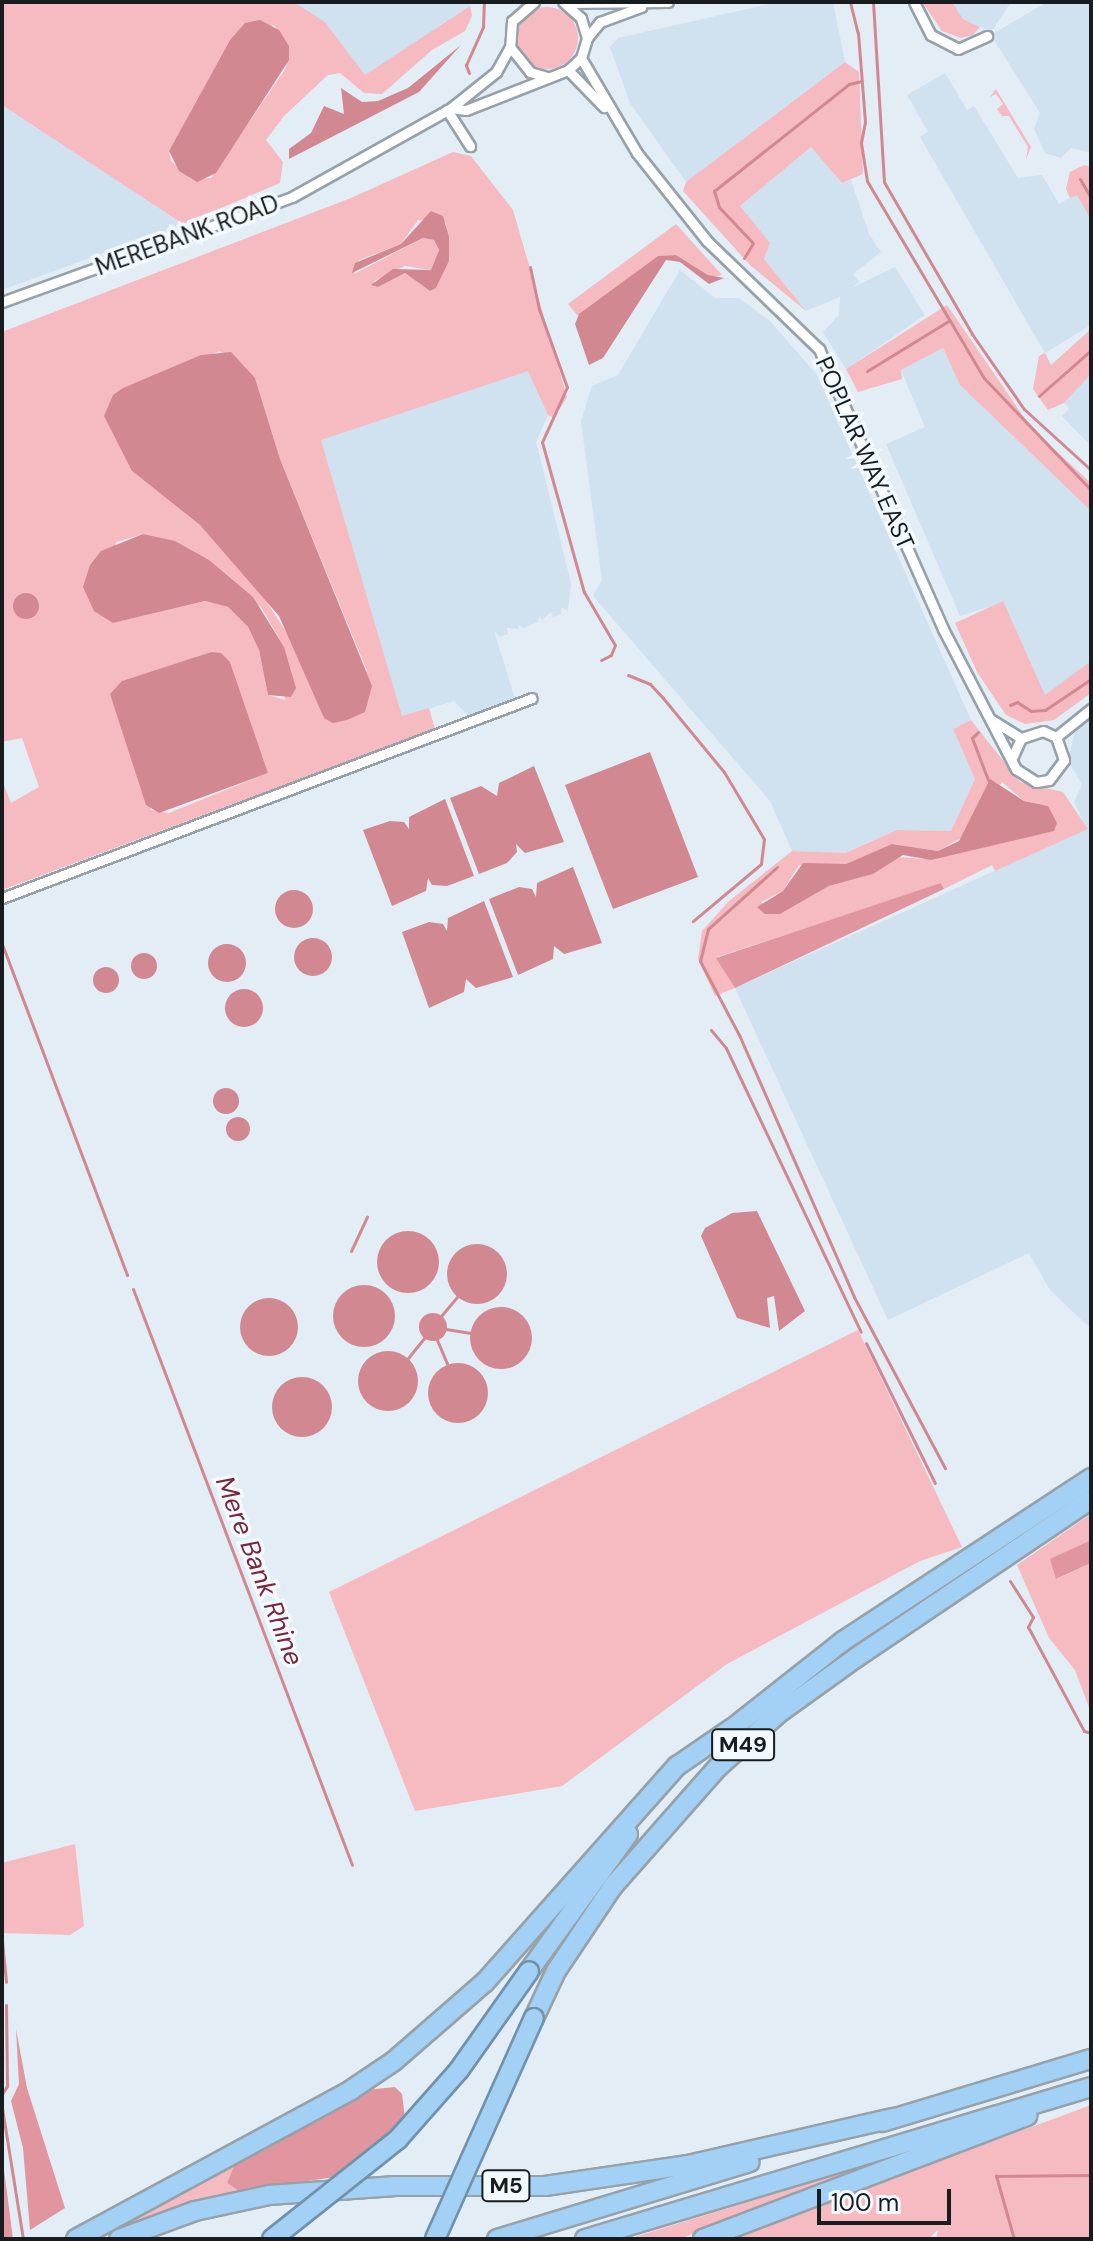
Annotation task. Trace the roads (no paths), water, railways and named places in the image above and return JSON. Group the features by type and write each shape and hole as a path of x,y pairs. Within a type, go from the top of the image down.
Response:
{"highway":[{"name":"M49","path":"272,2239 398,2139 459,2070 637,1824 731,1729 843,1641 1091,1478"},
{"name":"M49","path":"435,2239 556,1971 613,1886 718,1767 779,1713 1091,1499"},
{"path":"76,2239 351,2090 394,2061 451,2015 518,1946 668,1776 731,1729"},
{"name":"M5","path":"497,2239 1091,2059"},
{"path":"585,2239 1091,2087"},
{"path":"703,2239 994,2131 1060,2097"},
{"name":"M5","path":"119,2239 195,2211 269,2195 383,2186 545,2186 688,2165 894,2118"}],"street":[{"path":"515,2 517,14 510,47 530,72 548,77"},
{"path":"517,14 534,2"},
{"path":"564,2 668,2"},
{"path":"564,2 581,18 587,38"},
{"path":"914,2 931,35 958,49 987,36"},
{"path":"568,70 581,58 587,38 600,22 656,3"},
{"name":"MEREBANK ROAD","path":"2,302 292,197 449,109 496,72 510,47"},
{"name":"POPLAR WAY EAST","path":"581,58 607,109"},
{"name":"MEREBANK ROAD","path":"449,109 466,110 568,70"},
{"name":"POPLAR WAY EAST","path":"568,70 607,109 707,241 819,349 943,629 1025,778 1049,780 1064,760 1056,737"},
{"path":"449,109 470,146"},
{"path":"2,898 532,698"},
{"path":"1013,756 1021,738 1043,731 1056,737 1091,709"},
{"name":"POPLAR WAY EAST","path":"990,718 1021,738"}],"waterway":[{"path":"469,73 466,65 483,27 484,2"},
{"path":"850,2 858,33 865,122 861,143 867,181 984,378 1091,490"},
{"path":"873,2 884,182 972,334 1024,409 1091,470"},
{"path":"744,258 753,243 719,207 714,191 849,84 862,81"},
{"path":"1080,179 1091,198"},
{"path":"530,267 539,309 567,387 542,442 584,592 615,645 611,655 601,660"},
{"path":"867,371 950,320"},
{"path":"1039,396 1091,350"},
{"path":"628,675 650,684 663,698 724,772 764,839 761,864 693,921"},
{"path":"1010,705 1017,702 1031,711 1045,710 1091,679"},
{"path":"978,732 972,738 988,780"},
{"path":"777,867 708,929 700,961 740,1037 854,1297 945,1468"},
{"name":"Mere Bank Rhine","path":"2,944 127,1275"},
{"path":"711,1030 726,1048 861,1332"},
{"path":"351,1251 367,1217"},
{"name":"Mere Bank Rhine","path":"133,1289 352,1865"},
{"path":"441,1316 457,1297"},
{"path":"446,1329 471,1333"},
{"path":"408,1358 424,1338"},
{"path":"437,1340 447,1364"},
{"path":"866,1343 935,1483"},
{"path":"1010,1581 1033,1617 1028,1627 1084,1731 1091,1733"},
{"path":"2,1941 6,1982"},
{"path":"2,2094 7,2086 6,2005"},
{"path":"2,2108 23,2239"},
{"path":"1014,2239 996,2176 1091,2175"}]}
